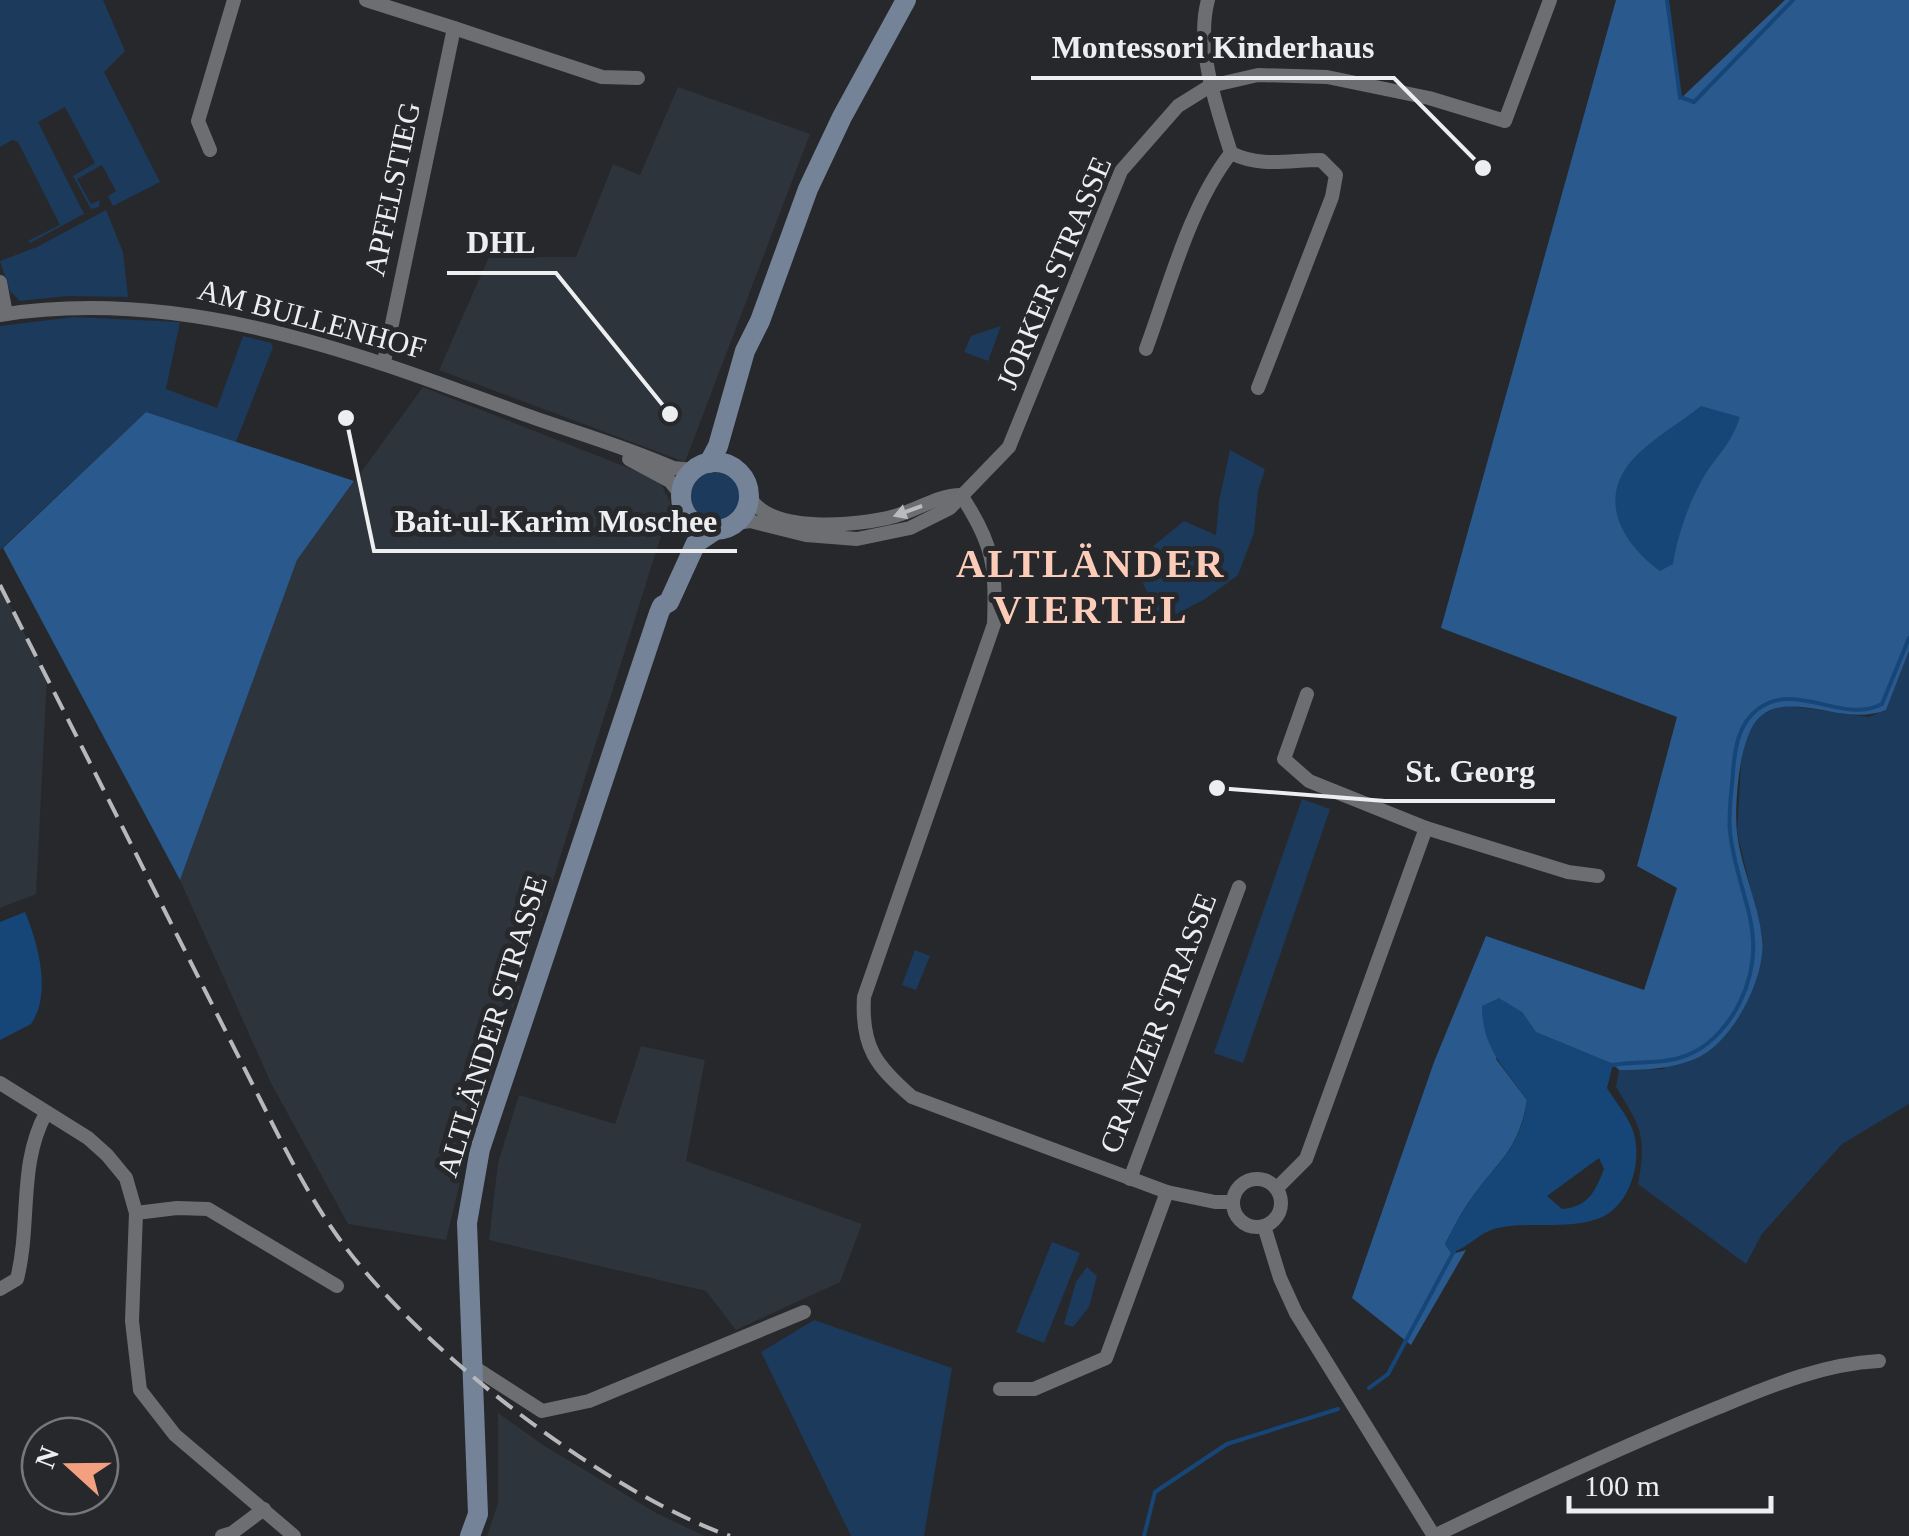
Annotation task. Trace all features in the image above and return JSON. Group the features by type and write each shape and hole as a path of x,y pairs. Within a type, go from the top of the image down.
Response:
{"main road":[{"path":"760,321 745,350 718,446 686,479 684,506 700,527 714,530 736,523 746,510 749,495 744,479 732,467 730,456 732,432 760,321 827,148 906,0"},
{"path":"701,466 732,467"},
{"name":"ALTLÄNDER STRASSE","path":"662,606 659,599 687,532 684,506"},
{"name":"ALTLÄNDER STRASSE","path":"470,1536 478,1514 467,1223 480,1149 662,606 668,602 696,543 714,530"}],"street":[{"path":"210,150 198,121 234,0"},
{"path":"366,0 602,77 638,78"},
{"path":"1208,0 1210,86 1231,153 1267,164 1321,160 1336,175 1332,197 1258,388"},
{"name":"JORKER STRASSE","path":"736,523 750,521 806,535 866,538 897,532 950,508 1009,447 1121,170 1178,106 1210,86 1258,75 1327,77 1429,98 1505,120 1550,0"},
{"name":"APFELSTIEG","path":"384,362 454,28"},
{"path":"1146,349 1202,200 1231,153"},
{"name":"AM BULLENHOF","path":"0,282 3,314 84,306 176,311 384,362 676,469 701,466"},
{"name":"AM BULLENHOF","path":"593,440 668,479 684,506"},
{"path":"749,495 760,510 820,526 884,519 945,495 962,496 978,521 995,566 994,624 864,998 862,1028 883,1073 912,1097 1167,1192 1233,1202"},
{"path":"1307,694 1284,759 1310,782 1426,828 1568,872 1598,876"},
{"path":"1276,1188 1306,1159 1426,828"},
{"name":"CRANZER STRASSE","path":"1130,1178 1238,887"},
{"path":"0,1083 88,1138 108,1154 126,1178 136,1212 132,1321 140,1390 175,1435 294,1536"},
{"path":"0,1289 17,1279 24,1250 29,1154 46,1113"},
{"path":"1251,1180 1264,1180 1276,1188 1281,1209 1275,1220 1264,1226 1245,1224 1236,1214 1233,1202 1238,1188 1251,1180"},
{"path":"1000,1389 1034,1388 1106,1358 1167,1192"},
{"path":"136,1212 208,1209 337,1286"},
{"path":"1264,1226 1296,1313 1434,1536 1669,1428 1844,1362 1879,1360"},
{"path":"472,1366 542,1411 589,1401 804,1312"},
{"path":"222,1536 264,1509"}],"shaded area":[{"path":"0,0 103,0 125,51 104,72 160,182 113,206 108,196 116,191 102,165 77,179 91,204 100,200 99,207 91,209 73,176 95,163 65,107 38,122 84,214 30,243 60,225 18,142 12,140 0,147"},
{"path":"1616,0 1667,0 1679,100 1785,0 1909,0 1909,651 1886,710 1854,714 1788,706 1761,716 1754,725 1743,753 1736,821 1760,925 1762,954 1753,989 1722,1039 1709,1051 1686,1062 1619,1070 1535,1032 1522,1012 1496,1059 1527,1100 1519,1130 1507,1153 1465,1207 1445,1244 1452,1254 1466,1250 1411,1345 1352,1298 1434,1062 1486,936 1644,990 1677,888 1637,866 1677,717 1441,628"},
{"path":"678,87 810,134 685,462 439,370 489,257 576,257 613,164 640,175"},
{"path":"106,210 123,252 128,297 67,296 20,301 10,291 0,261 37,247"},
{"path":"74,317 180,322 166,389 217,408 243,336 271,343 273,347 236,442 146,412 0,550 0,326"},
{"path":"1001,326 988,361 964,352 971,336"},
{"path":"423,387 659,480 671,504 466,1157 446,1240 348,1224 271,1083 180,880 297,560"},
{"path":"1701,406 1740,417 1693,499 1673,564 1660,571 1625,535 1616,490 1622,474 1640,452"},
{"path":"146,412 354,481 297,560 180,880 3,548"},
{"path":"1230,450 1265,469 1258,491 1254,533 1238,575 1205,599 1163,621 1143,584 1152,547 1184,521 1216,535"},
{"path":"715,472 732,479 739,496 732,513 715,520 698,513 691,496 698,479"},
{"path":"0,586 47,677 36,894 0,908"},
{"path":"1909,651 1909,1104 1842,1144 1762,1234 1746,1264 1638,1184 1642,1143 1616,1087 1619,1070 1664,1069 1763,941 1737,832 1742,748 1748,730 1761,715 1783,705 1868,717 1886,710"},
{"path":"1302,799 1330,809 1243,1063 1214,1053"},
{"path":"25,912 41,968 41,998 31,1024 0,1040 0,922"},
{"path":"915,950 930,956 916,990 902,985"},
{"path":"1499,998 1522,1012 1536,1032 1613,1064 1607,1088 1632,1128 1635,1167 1632,1181 1618,1204 1597,1219 1498,1228 1451,1253 1445,1244 1473,1196 1514,1142 1527,1100 1490,1045 1482,1006","holes":["1599,1158 1604,1169 1594,1191 1578,1205 1562,1209 1547,1196"]},
{"path":"641,1046 705,1060 686,1161 862,1224 840,1282 736,1330 706,1291 489,1240 498,1163 519,1095 615,1124"},
{"path":"1052,1242 1080,1253 1044,1343 1016,1332"},
{"path":"1087,1267 1097,1276 1089,1307 1073,1327 1064,1324 1076,1282"},
{"path":"814,1320 952,1368 924,1536 851,1536 761,1352"},
{"path":"498,1413 543,1445 658,1514 705,1536 487,1536 498,1503"}],"waterway":[{"path":"1667,0 1680,97 1694,102 1793,0"},
{"path":"1613,1065 1664,1061 1694,1052 1721,1031 1740,1002 1749,978 1753,936 1729,817 1735,754 1746,722 1758,709 1788,699 1851,710 1882,704 1909,638"},
{"path":"1369,1388 1388,1374 1454,1251"},
{"path":"1144,1536 1155,1492 1227,1444 1338,1409"}],"railway":[{"path":"0,585 283,1144 338,1237 414,1324 516,1411 627,1486 730,1536"}],"place":[{"name":"Montessori Kinderhaus","path":"1483,168"},
{"name":"DHL","path":"670,414"},
{"name":"Bait-ul-Karim Moschee","path":"346,418"},
{"name":"St. Georg","path":"1217,788"}],"district":[{"name":"ALTLÄNDER VIERTEL","path":"1091,586"}]}
